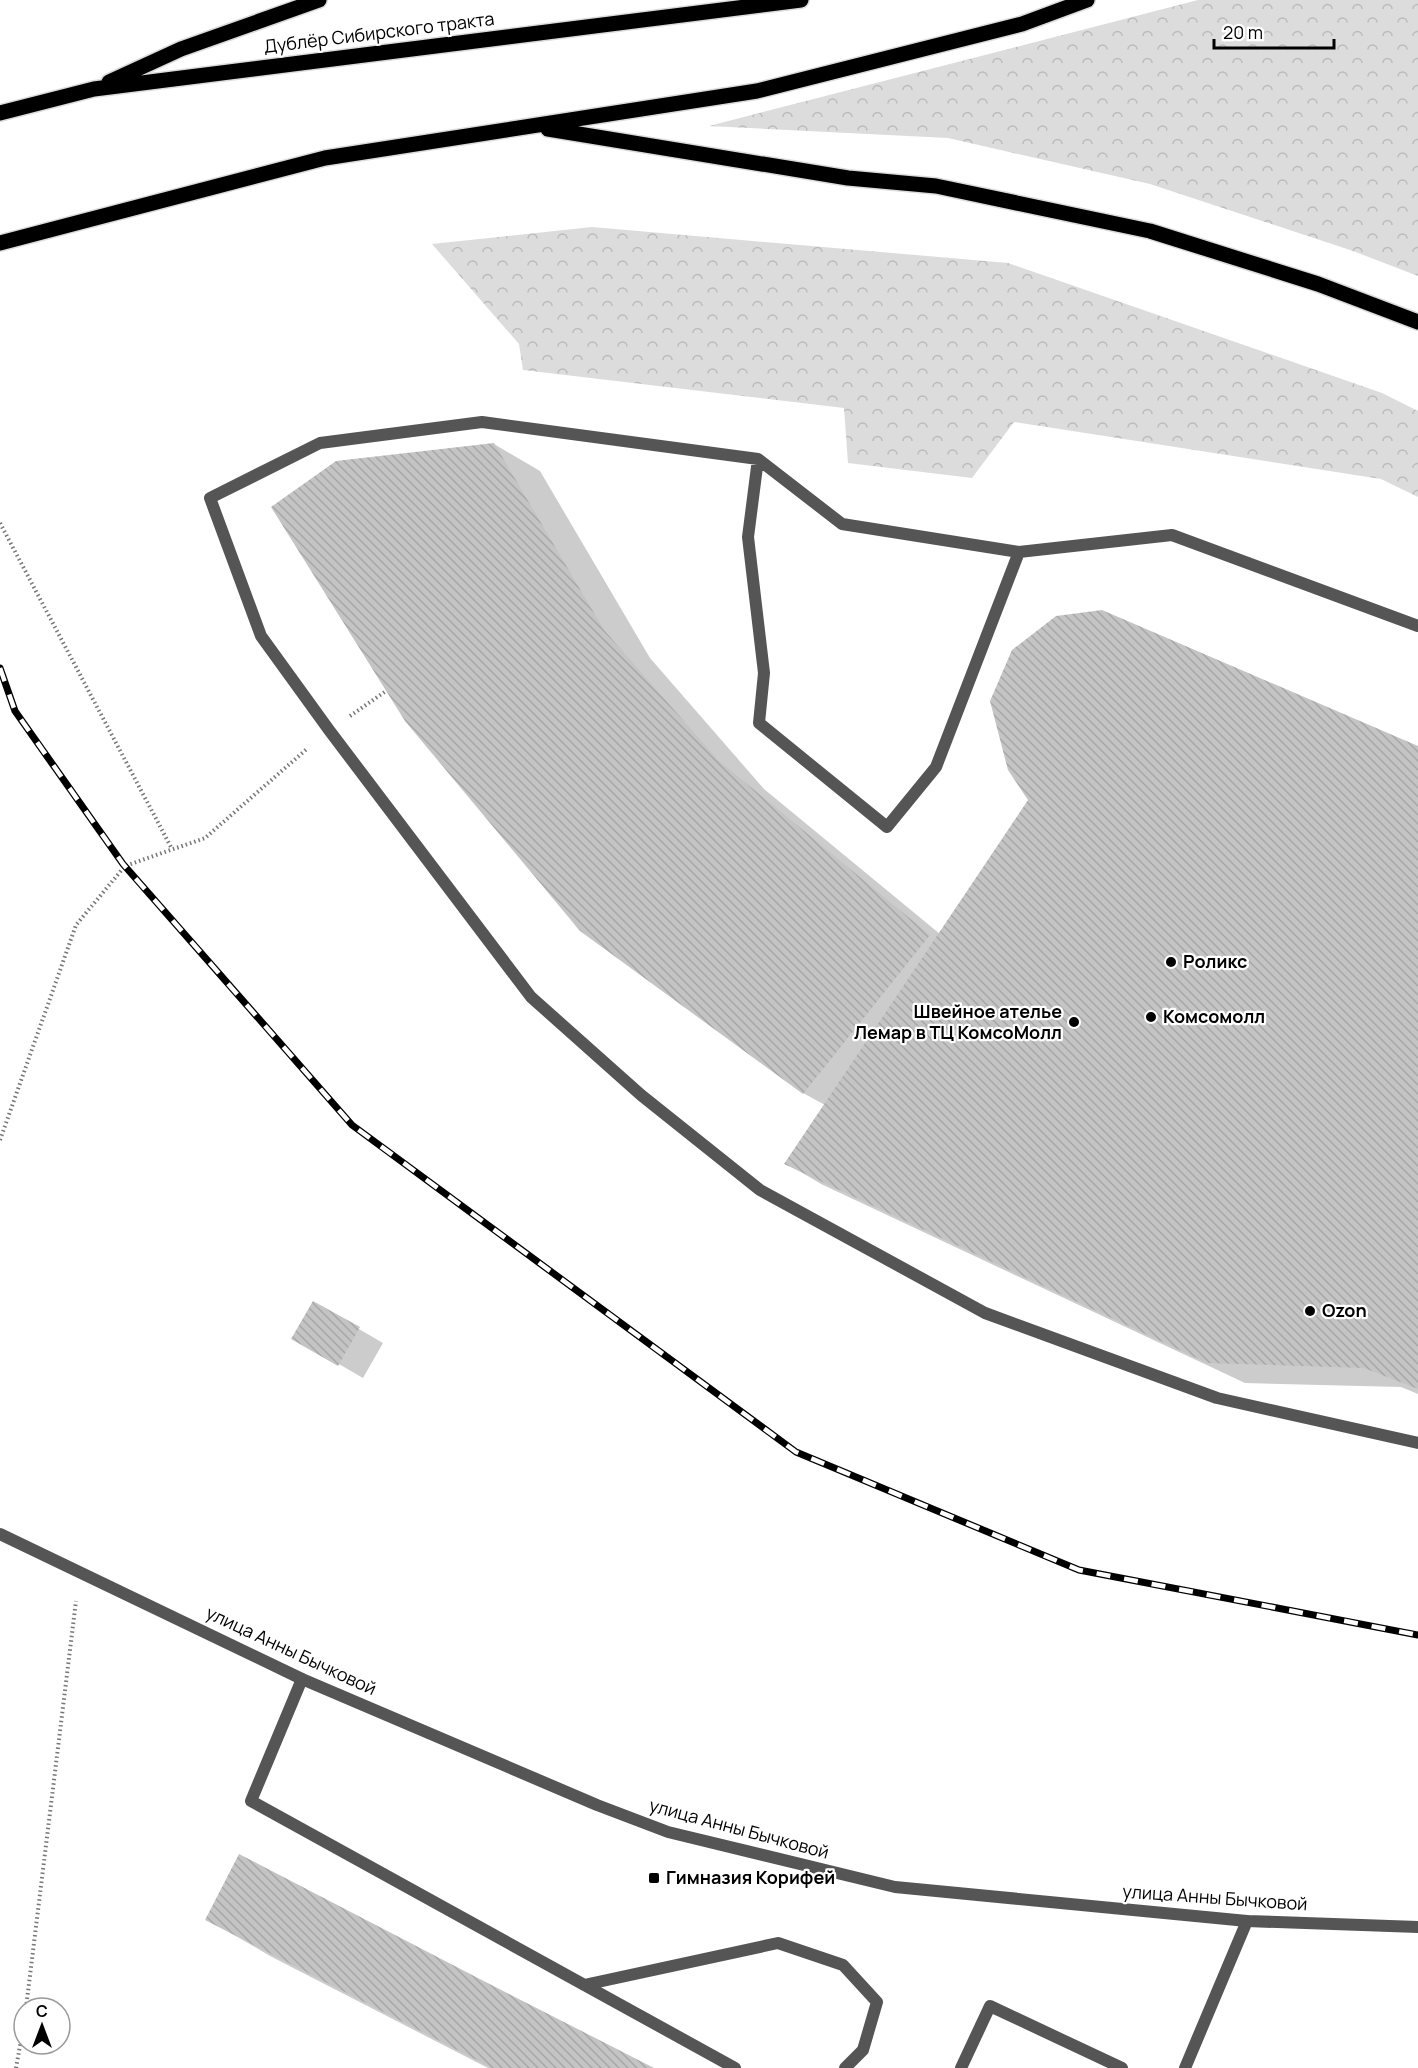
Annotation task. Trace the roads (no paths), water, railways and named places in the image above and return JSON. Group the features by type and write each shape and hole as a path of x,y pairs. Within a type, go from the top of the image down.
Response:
{"main road":[{"path":"94,89 181,49 319,0"},
{"name":"Дублёр Сибирского тракта","path":"0,113 94,89 801,0"},
{"path":"0,243 325,158 758,92 1022,24 1087,0"},
{"path":"533,126 848,178 936,186 1150,231 1318,284 1418,322"}],"street":[{"path":"1418,626 1172,535 1019,552 842,524 758,459 483,422 320,443 210,498 261,636 329,730 531,997 641,1095 760,1190 985,1313 1217,1398 1418,1443"},
{"path":"758,459 748,537 764,673 759,723 887,827 936,767 1019,552"},
{"name":"улица Анны Бычковой","path":"0,1534 302,1678 597,1805 668,1832 751,1854 895,1887 1247,1921 1418,1927"},
{"path":"302,1678 251,1801 735,2068"},
{"path":"1185,2068 1247,1921"},
{"path":"584,1985 778,1943 843,1965 877,2002 863,2050 845,2068"},
{"path":"961,2068 990,2006 1122,2068"}],"railway":[{"path":"0,668 15,711 123,864 352,1125 796,1452 1079,1570 1418,1635"}],"place":[{"name":"Роликс","path":"1171,962"},
{"name":"Комсомолл","path":"1151,1017"},
{"name":"Швейное ателье Лемар в ТЦ КомсоМолл","path":"1074,1022"},
{"name":"Ozon","path":"1310,1311"},
{"name":"Гимназия Корифей","path":"654,1878"}]}
